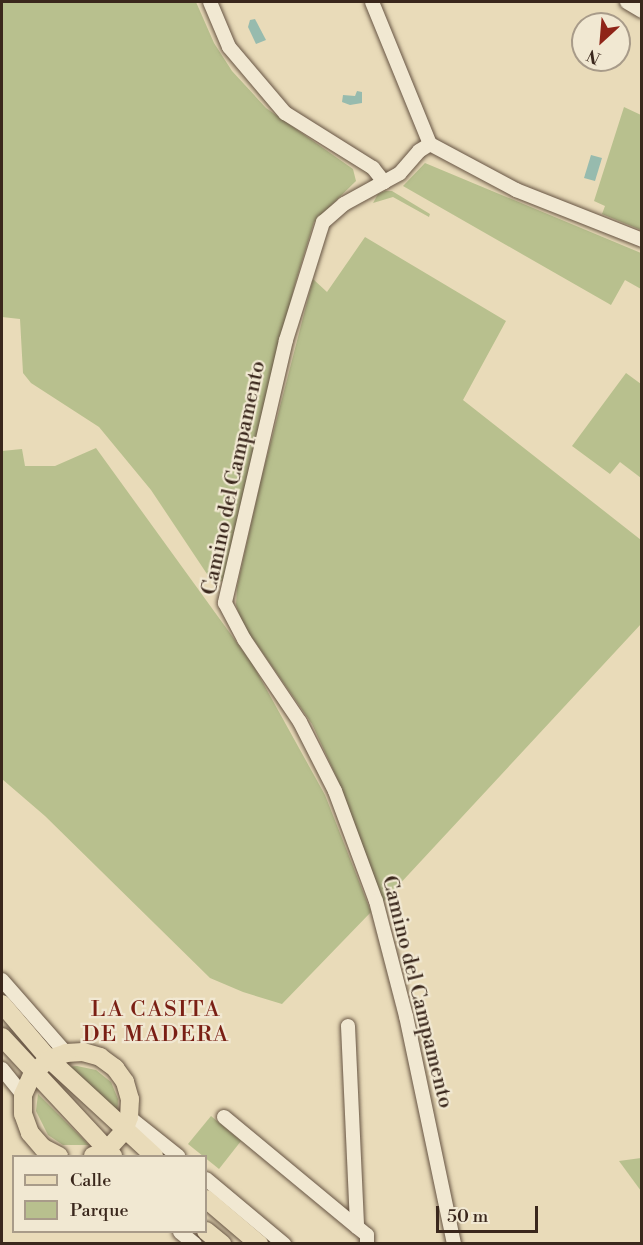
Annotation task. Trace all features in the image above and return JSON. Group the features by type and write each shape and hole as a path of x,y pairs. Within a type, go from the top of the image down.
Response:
{"main road":[{"path":"2,1004 127,1124 153,1155"},
{"path":"2,1036 33,1073 104,1155 127,1124 130,1099 125,1082 115,1068 92,1054 57,1056 33,1073 23,1095 23,1114 30,1133 43,1148 57,1155"},
{"path":"207,1200 259,1244"},
{"path":"207,1232 222,1244"}],"street":[{"path":"210,2 229,47 285,113 373,168 384,182"},
{"path":"372,2 430,144 516,190 642,240"},
{"path":"627,2 642,10"},
{"name":"Camino del Campamento","path":"430,144 418,151 400,173 344,204 323,222 286,340 225,603 244,639 300,722 334,791 376,901 406,1016 454,1244"},
{"path":"2,980 57,1056"},
{"path":"348,1026 357,1227"},
{"path":"2,1069 23,1095"},
{"path":"224,1117 367,1235 367,1244"},
{"path":"127,1124 176,1155"},
{"path":"207,1180 284,1244"},
{"path":"181,1233 195,1244"}],"green space":[{"path":"2,2 196,2 214,43 232,71 266,108 353,169 356,181 314,222 295,284 223,581 215,583 209,577 151,490 99,427 31,383 23,373 20,319 2,317"},
{"path":"624,107 641,115 641,230 602,214 605,206 594,201"},
{"path":"425,163 641,253 641,289 625,280 611,305 403,186"},
{"path":"392,191 430,214 429,217 393,197 373,203 378,194"},
{"path":"365,237 506,321 463,400 641,540 641,624 383,902 341,787 312,724 242,623 236,605 237,587 261,480 313,279 327,292"},
{"path":"626,373 641,384 641,478 620,462 610,474 572,446"},
{"path":"96,448 253,665 325,795 371,912 282,1004 243,992 210,978 45,816 2,779 2,451 22,449 25,466 55,466"},
{"path":"77,1066 96,1070 111,1082 118,1099 117,1118 67,1067"},
{"path":"38,1094 89,1145 63,1145 48,1135 36,1111"},
{"path":"211,1116 241,1141 219,1169 207,1159 207,1155 202,1155 188,1144"},
{"path":"642,1158 641,1191 619,1161"}],"water":[{"path":"255,19 266,40 256,44 248,27 250,20"},
{"path":"357,91 362,92 362,103 350,105 342,102 343,95 355,96"},
{"path":"591,155 602,158 595,181 584,178"}],"district":[{"name":"LA CASITA DE MADERA","path":"156,1022"}]}
